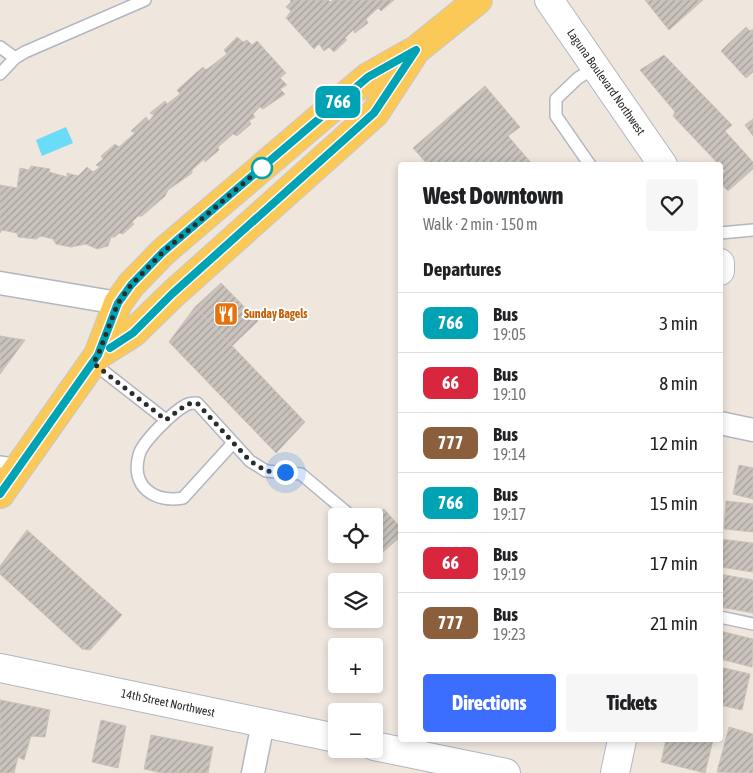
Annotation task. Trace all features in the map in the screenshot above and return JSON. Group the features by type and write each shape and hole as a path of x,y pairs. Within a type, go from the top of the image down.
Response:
{"main road":[{"path":"95,359 118,303 131,285 163,252 368,77 416,50 478,0"},
{"path":"0,494 10,464 95,359 133,333 172,294 374,113 416,50"}],"street":[{"name":"Laguna Boulevard Northwest","path":"549,0 661,162"},
{"path":"0,283 118,303"},
{"path":"723,424 753,430"},
{"name":"14th Street Northwest","path":"0,668 328,736"},
{"path":"253,773 263,723"},
{"path":"615,773 622,742"},
{"path":"383,748 506,773"}],"lane":[{"path":"0,74 14,58 145,0"},
{"path":"0,47 14,58"},
{"path":"588,162 556,116 556,100 578,78 596,66"},
{"path":"723,233 753,230"},
{"path":"95,359 166,420"},
{"path":"233,443 183,498 173,500 156,497 141,485 136,470 139,453 166,420 187,404 197,403 250,461 266,471 301,474 341,508"},
{"path":"723,618 753,624"}],"water":[{"path":"66,127 73,143 42,156 36,140"}],"building":[{"path":"290,0 328,0 330,2 333,0 394,0 381,11 378,8 366,19 368,23 355,33 353,30 345,38 347,40 334,52 329,47 324,51 319,44 314,49 286,18 291,11 286,7 291,2"},
{"path":"645,0 703,0 669,30"},
{"path":"746,27 750,31 753,29 753,72 746,78 721,51"},
{"path":"237,37 243,42 247,40 252,45 257,41 286,73 280,78 287,85 280,89 285,94 263,109 260,107 253,114 255,117 249,121 251,124 237,136 233,134 218,147 219,150 205,162 204,159 192,170 192,173 168,190 165,196 142,216 138,216 132,222 134,224 123,234 119,233 115,237 111,237 108,246 97,249 86,244 71,247 56,244 53,239 41,236 36,239 18,237 17,233 2,230 0,233 0,185 17,188 20,168 29,170 31,166 50,169 49,172 67,177 67,173 78,176 87,167 93,172 100,167 96,165 103,159 101,156 115,144 119,147 135,133 131,131 146,117 149,121 154,115 150,113 165,101 167,104 180,94 177,90 203,67 206,70 227,54 224,50"},
{"path":"664,55 732,125 725,131 753,162 753,169 728,191 723,186 723,173 725,171 723,162 716,162 673,116 675,112 640,70"},
{"path":"485,86 520,127 508,136 530,162 425,162 413,148"},
{"path":"753,119 753,136 745,125"},
{"name":"Sunday Bagels","path":"221,283 258,321 232,346 195,307"},
{"path":"195,307 305,422 276,453 169,342"},
{"path":"0,336 25,340 0,374"},
{"path":"739,465 753,468 753,499 733,494"},
{"path":"726,501 753,504 753,532 724,529"},
{"path":"384,509 398,525 398,539 383,552"},
{"path":"27,530 122,615 90,650 82,649 0,574 0,566"},
{"path":"723,539 753,543 753,572 723,567"},
{"path":"723,575 753,580 753,613 723,608"},
{"path":"723,632 753,639 752,667 723,660"},
{"path":"723,668 750,674 742,710 723,706"},
{"path":"0,700 50,710 45,737 31,736 24,760 18,757 14,773 0,773"},
{"path":"101,720 126,726 118,768 92,762"},
{"path":"729,727 753,734 753,773 717,772"},
{"path":"151,735 213,747 208,773 162,773 144,769"},
{"path":"666,742 713,742 705,773 661,762"}],"bus line":[{"name":"766","path":"0,494 98,355 118,303 131,285 163,252 368,77 416,50 374,113 222,252 172,294 133,333 110,348"}],"place":[{"name":"Sunday Bagels","path":"226,314"}],"route":[{"path":"262,168 266,164 163,252 131,285 118,303 98,355 93,363 166,420 187,404 197,403 250,461 266,471 285,472"}]}
